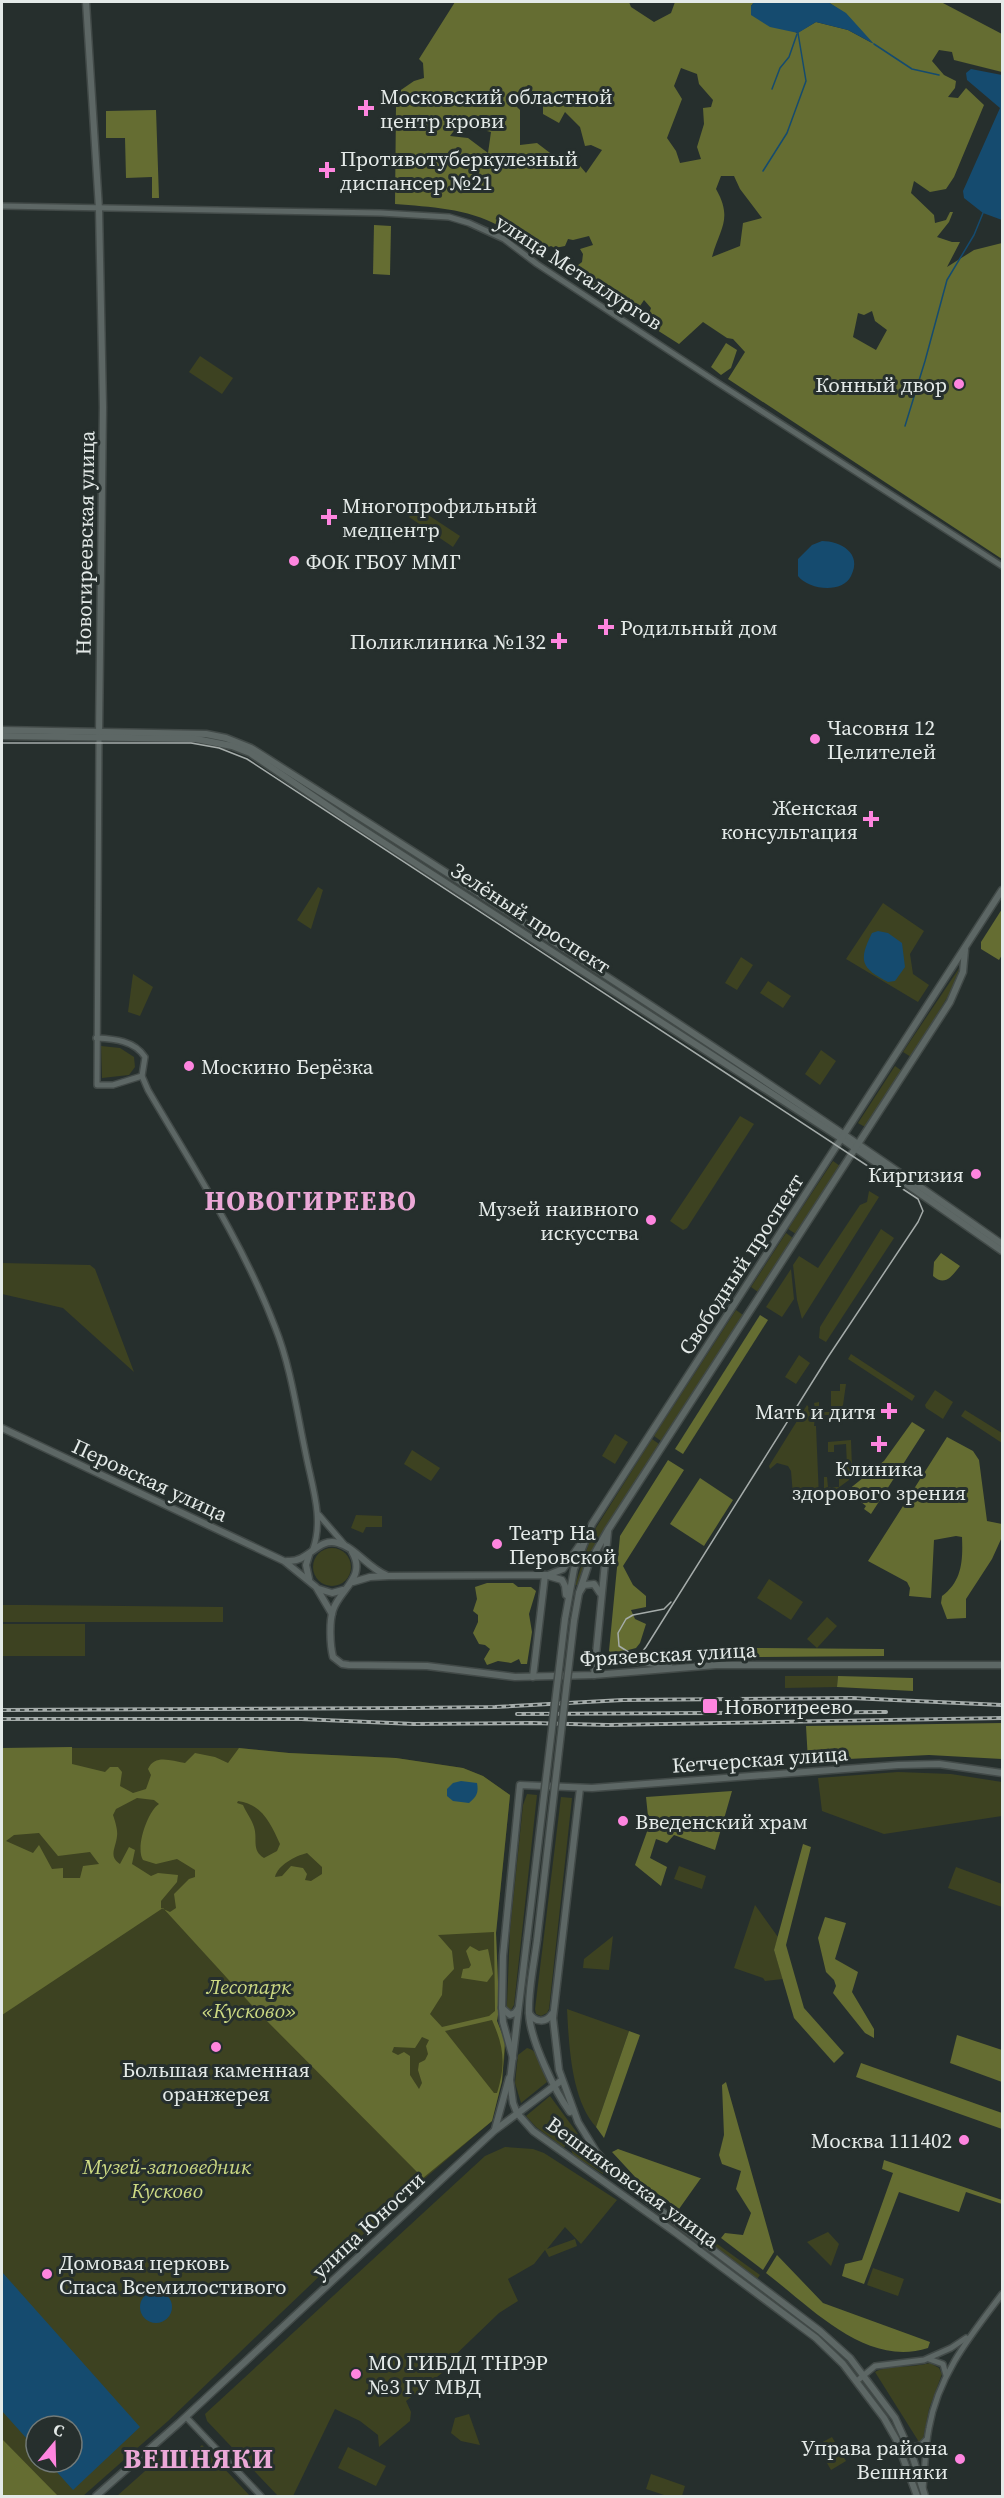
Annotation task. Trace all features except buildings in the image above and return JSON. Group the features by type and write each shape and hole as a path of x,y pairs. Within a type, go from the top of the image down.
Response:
{"main road":[{"name":"Новогиреевская улица","path":"86,2 99,209 103,463 99,734"},
{"name":"Зелёный проспект","path":"2,730 99,734"},
{"name":"Зелёный проспект","path":"2,736 206,734 226,738 251,748 858,1146 1002,1244"},
{"name":"Свободный проспект","path":"566,1606 578,1557 592,1524 1002,890"},
{"name":"Свободный проспект","path":"578,2122 553,2086 531,2026 529,2010 579,1593 589,1563 608,1530 954,995 963,972 965,950"},
{"name":"Зелёный проспект","path":"858,1146 1002,1251"},
{"name":"Перовская улица","path":"2,1428 284,1561 313,1585"},
{"path":"313,1585 332,1593 370,1577 555,1574 566,1566 592,1524"},
{"path":"594,1674 608,1530"},
{"path":"284,1561 297,1561 321,1544 331,1542 350,1550 379,1572 389,1576"},
{"path":"332,1614 337,1602 350,1585 357,1567 350,1550"},
{"path":"311,1552 306,1570 332,1614"},
{"path":"513,2058 566,1606 564,1583 557,1578 545,1575"},
{"path":"532,1677 545,1575"},
{"path":"579,1593 584,1586 594,1584 599,1589 600,1598"},
{"name":"Фрязевская улица","path":"332,1614 332,1651 337,1660 349,1665 427,1666 493,1675 532,1677 716,1665 1002,1665"},
{"path":"595,1660 634,1661 679,1668"},
{"name":"Кетчерская улица","path":"520,1785 580,1788 898,1765 939,1764 1002,1773"},
{"name":"Вешняковская улица","path":"520,1785 503,1956 502,2007 502,2022 513,2058 512,2097 517,2113 544,2140 638,2205 816,2338 843,2364 884,2418 901,2450 917,2496"},
{"name":"Вешняковская улица","path":"580,1788 553,2015 562,2080 578,2122 597,2153 630,2187 839,2347 864,2375 894,2418 910,2448 924,2493"},
{"path":"502,2007 506,2014 516,2013 522,1990"},
{"path":"529,2010 532,2018 538,2021 546,2020 553,2015"},
{"path":"494,2130 500,2115 511,2068"},
{"name":"улица Юности","path":"96,2496 186,2417 494,2130 562,2080"}],"street":[{"name":"улица Металлургов","path":"2,206 440,215 469,223 504,239 537,264 718,383 1002,566"},
{"name":"Новогиреевская улица","path":"99,734 97,1085 113,1085 142,1076"},
{"path":"96,1038 119,1040 140,1049 145,1057 142,1076 148,1090 245,1256 275,1327 284,1356 317,1511 318,1530 311,1552"},
{"path":"317,1511 322,1521 350,1550"},
{"path":"924,2493 931,2418 945,2379 974,2331 1002,2294"},
{"path":"857,2381 881,2364 906,2364 924,2360 961,2343 974,2331"},
{"path":"924,2360 934,2360 942,2364 946,2371 945,2379"},
{"path":"186,2417 261,2496"},
{"path":"901,2450 921,2445 928,2436"}],"green space":[{"path":"455,2 629,2 631,7 654,22 671,13 675,2 754,2 751,6 797,33 816,22 848,30 872,43 846,14 828,2 941,2 1002,34 1002,72 954,60 952,52 939,50 932,61 944,75 956,81 955,88 948,97 958,98 966,88 984,105 954,177 946,189 930,192 914,181 911,193 934,215 935,223 946,220 950,212 953,212 949,222 937,237 960,242 947,267 974,250 1002,243 1002,559 728,379 745,352 733,339 727,338 703,322 679,344 646,323 651,308 644,300 634,315 547,259 558,256 577,266 582,262 583,254 580,249 593,245 589,236 568,239 565,246 537,248 524,243 499,226 474,215 448,209 395,204 398,92 414,81 424,78 423,63 419,59","holes":["681,68 697,74 699,84 713,100 711,107 703,108 704,124 697,147 701,159 680,163 676,151 667,138 682,99 674,86","512,102 533,106 543,104 543,114 559,123 565,112 580,127 585,146 591,145 602,150 586,173 575,160 554,156 537,143 520,145 520,110","459,124 491,132 488,153 468,138 450,136","721,176 734,176 740,189 762,218 743,223 740,246 712,257 723,223 724,208 716,189","872,311 875,321 887,330 876,350 853,337 858,313 864,315"]},
{"path":"156,110 159,198 152,198 152,177 126,178 125,138 106,138 106,111"},
{"path":"374,225 391,226 390,275 373,274"},
{"path":"726,343 737,350 731,368 721,375 711,367"},
{"path":"200,356 233,378 222,394 189,372"},
{"path":"416,507 460,536 453,547 409,517"},
{"path":"318,887 323,890 311,929 297,920"},
{"path":"883,903 924,931 910,954 913,974 929,985 918,1002 846,959"},
{"path":"1002,909 1002,955 999,960 981,949 981,942"},
{"path":"741,957 753,965 737,990 725,983"},
{"path":"960,967 950,993 911,1057 903,1052"},
{"path":"133,974 153,987 140,1016 128,1012"},
{"path":"768,981 791,996 783,1008 760,993"},
{"path":"101,1046 120,1048 134,1057 135,1067 129,1075 102,1078"},
{"path":"821,1050 836,1061 820,1085 805,1074"},
{"path":"895,1066 902,1071 865,1127 858,1123"},
{"path":"740,1116 754,1124 687,1228 683,1230 670,1221"},
{"path":"833,1161 840,1166 796,1234 788,1229"},
{"path":"869,1191 879,1197 802,1319 797,1300 793,1265 799,1256 818,1268 860,1205 867,1202"},
{"path":"881,1229 894,1238 826,1342 819,1338 820,1327"},
{"path":"786,1233 793,1238 758,1292 751,1287"},
{"path":"941,1253 960,1266 945,1280 933,1276 934,1262"},
{"path":"2,1263 90,1265 95,1269 134,1372 63,1308 2,1294"},
{"path":"791,1269 794,1299 782,1317 766,1307"},
{"path":"736,1310 743,1315 661,1441 654,1436"},
{"path":"760,1315 768,1320 683,1454 675,1449"},
{"path":"851,1354 915,1396 912,1401 848,1359"},
{"path":"799,1355 810,1363 796,1384 785,1377"},
{"path":"840,1384 846,1384 843,1405 835,1415 821,1415 815,1408 814,1403 819,1402 819,1412 831,1412 831,1391 840,1391"},
{"path":"935,1390 953,1402 943,1419 925,1405"},
{"path":"807,1405 815,1416 819,1498 810,1505 803,1495 793,1495 791,1471 788,1466 777,1463 770,1469 769,1466"},
{"path":"965,1410 1002,1433 1002,1443 961,1416"},
{"path":"912,1422 925,1430 871,1514 864,1509 866,1506 855,1497 852,1500 843,1494 884,1461"},
{"path":"615,1434 628,1442 615,1464 602,1456"},
{"path":"947,1437 973,1451 979,1460 987,1521 1002,1524 1002,1537 992,1559 966,1599 966,1618 947,1619 941,1603 942,1596 954,1584 960,1570 962,1537 934,1540 931,1598 909,1596 910,1588 907,1582 868,1561"},
{"path":"652,1439 659,1444 596,1542 575,1585 592,1534"},
{"path":"851,1440 852,1468 849,1480 834,1491 824,1493 824,1477 827,1477 828,1487 839,1487 839,1467 847,1466 846,1444 834,1445 834,1452 828,1452 828,1442"},
{"path":"412,1450 440,1468 431,1481 404,1464"},
{"path":"668,1460 684,1470 623,1566 633,1585 646,1596 646,1607 631,1610 635,1619 646,1624 636,1648 613,1654 609,1651 620,1536"},
{"path":"700,1478 733,1500 704,1546 670,1524"},
{"path":"356,1515 382,1516 382,1527 366,1527 363,1533 351,1528"},
{"path":"332,1548 345,1554 351,1567 345,1580 332,1586 319,1580 313,1567 319,1554"},
{"path":"769,1579 803,1602 791,1620 757,1598"},
{"path":"487,1583 513,1583 518,1587 531,1587 536,1591 529,1614 532,1632 527,1664 521,1664 519,1659 511,1663 498,1661 487,1665 484,1659 490,1649 479,1644 473,1633 478,1622 478,1615 473,1611 477,1599 475,1587"},
{"path":"2,1605 223,1607 223,1622 2,1622"},
{"path":"827,1617 837,1626 817,1648 807,1639"},
{"path":"2,1624 85,1624 85,1656 2,1656"},
{"path":"750,1648 884,1649 884,1656 750,1657"},
{"path":"785,1676 838,1676 837,1687 785,1688"},
{"path":"838,1676 913,1678 913,1691 837,1687"},
{"path":"1002,1723 1002,1759 929,1755 808,1761 806,1726"},
{"path":"72,1747 72,1764 105,1772 110,1767 118,1767 122,1772 120,1786 133,1793 146,1789 151,1775 148,1769 155,1761 185,1763 195,1753 215,1757 228,1763 239,1748 289,1753 396,1758 463,1768 483,1776 510,1795 496,1933 499,2008 497,2021 505,2041 502,2081 492,2121 423,2178 260,2014 164,1909 170,1912 176,1908 174,1894 189,1879 195,1877 195,1870 177,1859 156,1864 143,1860 141,1847 144,1830 151,1814 159,1804 154,1800 137,1798 116,1809 113,1815 117,1834 114,1858 120,1864 129,1847 135,1850 132,1864 151,1876 158,1873 178,1875 177,1882 161,1901 162,1909 2,2015 2,1748","holes":["238,1801 253,1806 265,1816 280,1844 277,1851 264,1858 260,1855 256,1848 253,1824 243,1805 237,1803","39,1833 58,1856 90,1852 99,1864 83,1866 80,1878 63,1878 63,1868 52,1869 39,1845 33,1853 6,1841 14,1835","307,1853 322,1867 322,1874 311,1881 305,1880 307,1874 303,1868 291,1866 282,1876 275,1877 283,1865","494,1932 495,2011 489,2016 442,2027 430,2014 442,1995 443,1981 454,1969 452,1951 438,1935","492,2020 499,2039 503,2064 497,2093 494,2093 445,2031","422,2037 429,2040 426,2046 428,2054 425,2060 419,2063 418,2070 422,2083 419,2089 410,2075 410,2056 404,2052 398,2055 392,2052 394,2047 415,2048"]},
{"name":"Лесопарк «Кусково»","path":"2,1748 239,1748 289,1753 396,1758 463,1768 483,1776 510,1795 496,1933 499,2008 497,2021 505,2041 505,2052 502,2081 492,2121 396,2203 168,2421 83,2496 2,2496"},
{"path":"898,1772 951,1774 1002,1782 1002,1816 884,1834 822,1811 818,1778"},
{"path":"732,1791 715,1850 674,1835 667,1843 656,1839 650,1858 667,1867 661,1886 635,1865 649,1826 646,1797"},
{"path":"527,1794 537,1795 514,2005 511,2010 507,2009 510,1930 523,1805"},
{"path":"561,1797 572,1798 549,2009 541,2016 536,2014 535,2009"},
{"path":"803,1844 811,1847 786,1945 804,2008 844,2053 834,2063 794,2018 774,1950"},
{"path":"679,1866 706,1876 702,1889 674,1879"},
{"path":"956,1867 1002,1884 1002,1907 948,1888"},
{"path":"755,1905 778,1937 774,1950 783,1979 765,1981 763,1978 734,1968"},
{"path":"825,1917 846,1923 835,1959 858,1972 852,1992 874,2029 874,2038 865,2033 833,1993 836,1986 834,1980 826,1972 818,1938"},
{"path":"613,1936 609,1970 583,1968 584,1959"},
{"path":"470,1946 479,1951 488,1949 493,1974 487,1982 461,1978 463,1969 471,1965 466,1951"},
{"path":"567,2009 629,2031 596,2127 581,2102 576,2087 570,2055"},
{"path":"629,2031 640,2035 604,2138 596,2127"},
{"path":"957,2035 1002,2050 1002,2082 950,2063"},
{"path":"527,2048 538,2057 547,2082 521,2103 515,2083 518,2055"},
{"path":"861,2063 1002,2113 1002,2129 856,2077"},
{"path":"726,2082 774,2252 763,2270 721,2238 725,2233 743,2235 751,2213 736,2189 741,2171 722,2164 719,2155 724,2135 722,2085"},
{"path":"550,2096 578,2134 569,2138 564,2148 536,2127 526,2116"},
{"path":"575,2142 584,2143 604,2169 603,2174 573,2155 571,2149"},
{"path":"505,2147 533,2149 544,2153 617,2200 581,2244 565,2227 547,2249 575,2239 577,2246 549,2257 545,2250 534,2264 508,2279 518,2301 499,2313 448,2362 451,2366 406,2401 411,2412 410,2421 379,2447 378,2435 360,2421 335,2409 293,2496 278,2496 207,2421 205,2414 485,2156"},
{"path":"618,2149 701,2178 679,2209 637,2179 612,2152"},
{"path":"884,2160 1002,2200 1002,2204 966,2192 959,2212 899,2192 864,2284 842,2276 845,2264 862,2260 893,2173 882,2169"},
{"path":"680,2217 760,2275 757,2279 678,2220"},
{"path":"828,2232 839,2244 831,2266 807,2242"},
{"path":"777,2255 823,2303 930,2342 928,2348 905,2352 883,2350 841,2331 766,2273"},
{"path":"873,2268 904,2279 898,2296 867,2285"},
{"path":"930,2363 939,2368 942,2374 929,2409 923,2439 919,2442 875,2372 886,2368"},
{"path":"469,2414 480,2445 461,2441 451,2433 455,2418"},
{"path":"832,2437 846,2461 831,2470 817,2445"},
{"path":"2,2439 24,2461 24,2474 36,2474 58,2496 2,2496"},
{"path":"202,2445 250,2496 117,2496 163,2455 176,2469"},
{"path":"348,2447 386,2466 376,2486 338,2468"},
{"path":"651,2474 685,2486 682,2496 667,2496 646,2489"}],"water":[{"path":"754,2 828,2 846,13 874,44 848,30 816,22 798,33 770,27 751,15 751,6"},
{"path":"971,69 1002,75 1002,220 983,213 964,198 963,191 1000,108 967,80 966,73"},
{"path":"822,541 836,543 852,555 854,568 851,576 840,586 817,587 803,581 798,576 798,559 812,545"},
{"path":"878,931 888,933 902,943 905,967 895,981 888,982 879,977 867,968 865,963 865,951 872,933"},
{"path":"461,1781 477,1783 476,1795 469,1803 453,1801 447,1796 447,1789 453,1783"},
{"path":"2,2272 140,2427 73,2490 59,2474 84,2474 84,2414 24,2414 24,2436 2,2411"},
{"path":"156,2291 167,2296 172,2307 167,2318 156,2323 145,2318 140,2307 145,2296"}],"waterway":[{"path":"763,171 787,133 806,81 798,33"},
{"path":"772,89 780,68 789,57 797,34"},
{"path":"874,44 912,69 939,75"},
{"path":"905,426 947,280 974,235 983,213"}],"tram line":[{"path":"2,743 191,743 219,748 247,759 918,1199 923,1211 918,1222 828,1357 646,1647 642,1652 630,1653 619,1646 618,1633 626,1619 633,1615 664,1609 671,1602"}],"railway":[{"path":"2,1710 495,1707 623,1700 851,1698 1002,1705"},
{"path":"517,1714 886,1712"},
{"path":"2,1719 301,1719 414,1724 608,1725 1002,1718"}],"place":[{"name":"Московский областной центр крови","path":"366,108"},
{"name":"Противотуберкулезный диспансер №21","path":"327,170"},
{"name":"Конный двор","path":"959,384"},
{"name":"Многопрофильный медцентр","path":"329,517"},
{"name":"ФОК ГБОУ ММГ","path":"294,561"},
{"name":"Родильный дом","path":"606,627"},
{"name":"Поликлиника №132","path":"559,641"},
{"name":"Часовня 12 Целителей","path":"815,739"},
{"name":"Женская консультация","path":"871,819"},
{"name":"Москино Берёзка","path":"189,1066"},
{"name":"Киргизия","path":"976,1174"},
{"name":"Музей наивного искусства","path":"651,1220"},
{"name":"Мать и дитя","path":"889,1411"},
{"name":"Клиника здорового зрения","path":"879,1444"},
{"name":"Театр На Перовской","path":"497,1544"},
{"name":"Новогиреево","path":"710,1706"},
{"name":"Введенский храм","path":"623,1821"},
{"name":"Большая каменная оранжерея","path":"216,2047"},
{"name":"Москва 111402","path":"964,2140"},
{"name":"Домовая церковь Спаса Всемилостивого","path":"47,2274"},
{"name":"МО ГИБДД ТНРЭР №3 ГУ МВД","path":"356,2374"},
{"name":"Управа района Вешняки","path":"960,2459"}],"district":[{"name":"НОВОГИРЕЕВО","path":"311,1200"},
{"name":"ВЕШНЯКИ","path":"199,2458"}],"park label":[{"name":"Музей-заповедник Кусково","path":"167,2178"}]}
